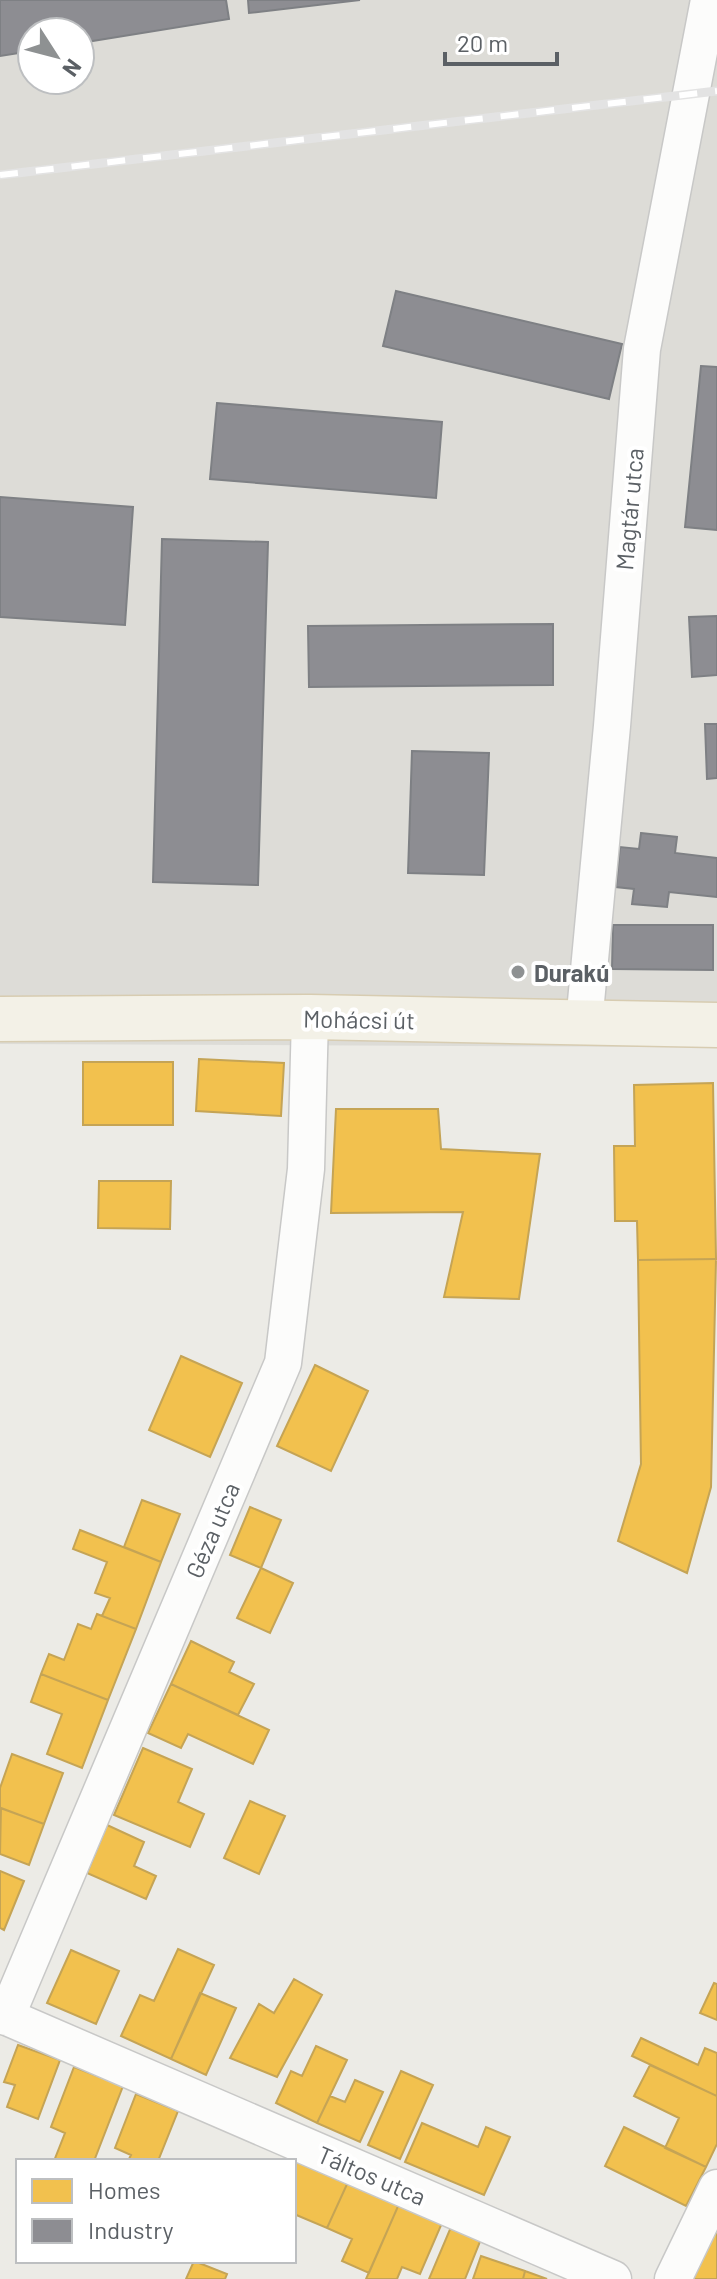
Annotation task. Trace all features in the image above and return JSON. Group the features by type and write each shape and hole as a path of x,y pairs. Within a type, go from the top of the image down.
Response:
{"main road":[{"name":"Mohácsi út","path":"0,1019 310,1017 717,1025"}],"street":[{"name":"Magtár utca","path":"584,1023 612,726 642,349 709,0"},
{"name":"Géza utca","path":"3,2016 283,1363 306,1169 310,1017"},
{"name":"Táltos utca","path":"3,2016 613,2279"},
{"path":"673,2279 717,2188"}],"shaded area":[{"path":"0,0 717,0 717,1047 0,1044"}],"building: Homes":[{"path":"199,1059 284,1063 281,1116 196,1111"},
{"path":"83,1062 173,1062 173,1125 83,1125"},
{"path":"713,1083 716,1259 638,1260 637,1221 615,1221 614,1146 635,1146 634,1085"},
{"path":"336,1109 438,1109 441,1149 540,1154 519,1299 444,1297 463,1212 331,1213"},
{"path":"99,1181 171,1181 170,1229 98,1228"},
{"path":"716,1259 711,1487 687,1573 618,1541 641,1464 638,1260"},
{"path":"181,1356 242,1383 210,1457 149,1430"},
{"path":"315,1365 368,1391 331,1471 277,1446"},
{"path":"142,1500 180,1514 161,1562 124,1547"},
{"path":"250,1507 281,1520 261,1568 230,1555"},
{"path":"80,1530 161,1562 136,1629 102,1616 110,1598 95,1593 107,1562 73,1549"},
{"path":"261,1568 293,1583 270,1633 237,1618"},
{"path":"97,1614 136,1629 108,1700 41,1674 49,1654 64,1660 78,1624 91,1629"},
{"path":"191,1641 234,1662 229,1672 254,1684 238,1715 171,1684"},
{"path":"41,1674 108,1700 82,1768 47,1754 62,1714 31,1702"},
{"path":"171,1684 269,1730 253,1764 188,1734 181,1748 148,1733"},
{"path":"143,1748 192,1769 178,1802 204,1814 190,1847 114,1815"},
{"path":"12,1754 63,1773 44,1824 0,1808 0,1788"},
{"path":"250,1801 285,1816 259,1874 224,1858"},
{"path":"1,1808 44,1824 29,1865 0,1854"},
{"path":"107,1825 144,1842 134,1866 156,1876 146,1899 87,1873"},
{"path":"0,1871 24,1881 4,1930 0,1928"},
{"path":"178,1949 214,1965 171,2059 121,2036 140,1995 154,2001"},
{"path":"71,1950 119,1971 96,2024 47,2003"},
{"path":"294,1979 322,1995 277,2077 230,2058 259,2004 274,2013"},
{"path":"714,1983 717,1984 717,2020 700,2013"},
{"path":"200,1993 236,2008 206,2075 171,2059"},
{"path":"641,2038 698,2065 705,2048 717,2053 717,2096 632,2056"},
{"path":"18,2045 60,2060 38,2119 7,2107 15,2085 4,2082"},
{"path":"316,2046 347,2060 317,2123 276,2103 291,2071 302,2076"},
{"path":"650,2065 717,2096 717,2144 706,2167 665,2148 679,2118 634,2096"},
{"path":"74,2067 123,2086 95,2159 55,2159 65,2133 51,2127"},
{"path":"401,2071 433,2085 400,2159 368,2145"},
{"path":"355,2080 383,2092 360,2142 317,2123 330,2096 345,2102"},
{"path":"136,2094 178,2111 159,2159 129,2159 131,2155 115,2148"},
{"path":"422,2123 478,2147 486,2127 510,2137 484,2195 405,2162"},
{"path":"624,2127 706,2167 686,2206 605,2166"},
{"path":"296,2161 348,2182 327,2228 296,2215"},
{"path":"348,2182 399,2204 369,2273 342,2261 352,2239 327,2228"},
{"path":"399,2204 442,2223 420,2274 402,2267 397,2279 366,2279"},
{"path":"451,2227 481,2239 465,2279 429,2279"},
{"path":"717,2229 717,2279 693,2279"},
{"path":"481,2256 525,2271 523,2279 473,2279"},
{"path":"193,2263 227,2274 225,2279 186,2279"},
{"path":"525,2271 547,2279 523,2279"}],"building: Industry":[{"path":"0,0 226,0 229,19 96,40 96,16 16,16 16,54 0,56"},
{"path":"248,0 360,0 249,13"},
{"path":"396,291 622,344 609,399 383,346"},
{"path":"701,366 717,367 717,530 685,527"},
{"path":"217,403 442,422 436,498 210,479"},
{"path":"0,497 133,507 125,625 0,617"},
{"path":"162,539 268,542 258,885 153,882"},
{"path":"717,616 717,675 692,677 689,617"},
{"path":"553,624 553,685 309,687 308,626"},
{"path":"705,724 717,724 717,778 707,779"},
{"path":"412,751 489,753 484,875 408,873"},
{"path":"641,833 677,837 675,853 717,858 717,897 669,892 667,907 632,904 634,889 616,887 620,847 639,849"},
{"path":"613,925 713,925 713,970 612,969"}],"railway":[{"path":"0,175 717,91"}],"place":[{"name":"Durakú","path":"518,972"}]}
